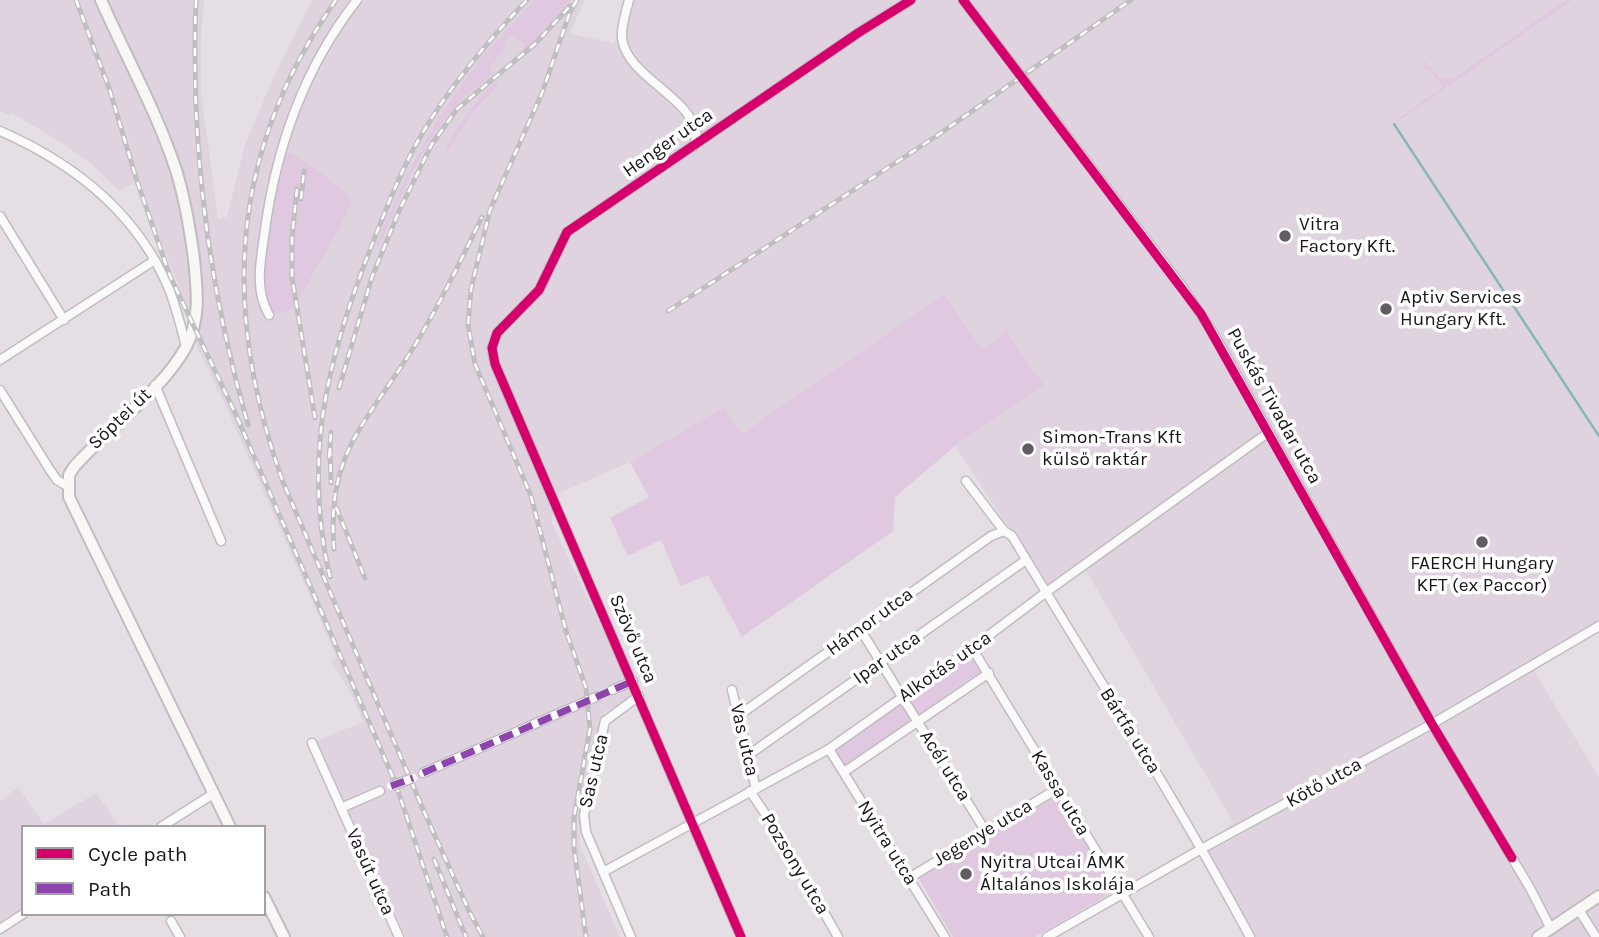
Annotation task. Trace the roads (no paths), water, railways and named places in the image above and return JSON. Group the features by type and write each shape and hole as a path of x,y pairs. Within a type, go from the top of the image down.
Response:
{"street":[{"name":"Söptei út","path":"67,486 74,467 177,360 186,346 196,318 198,295 182,189 165,139 101,0"},
{"path":"269,315 261,299 260,269 275,170 291,119 314,66 357,0"},
{"path":"629,0 622,33 626,54 690,117 697,136 693,147"},
{"name":"Henger utca","path":"492,355 497,334 533,298 567,232 858,33 911,0"},
{"name":"Puskás Tivadar utca","path":"963,0 1184,289 1215,337 1432,724 1530,888 1551,929"},
{"path":"0,131 42,151 91,184 121,214 155,260 174,303 186,346"},
{"path":"0,216 64,320"},
{"path":"0,360 155,260"},
{"name":"Szövő utca","path":"492,355 741,937"},
{"path":"155,385 221,541"},
{"path":"0,390 50,470 57,480 67,486 72,505 229,825"},
{"name":"Alkotás utca","path":"603,872 829,749 972,649 1045,593 1269,432"},
{"name":"Bártfa utca","path":"966,481 1004,531 1012,536 1203,848 1250,937"},
{"name":"Hámor utca","path":"738,716 991,536 1004,531"},
{"name":"Ipar utca","path":"747,756 1026,559"},
{"name":"Kötő utca","path":"1049,936 1203,848 1432,724 1599,626"},
{"name":"Acél utca","path":"860,629 986,832"},
{"name":"Kassa utca","path":"972,649 1149,937"},
{"name":"Alkotás utca","path":"844,772 989,673"},
{"path":"612,690 632,681"},
{"name":"Vas utca","path":"732,690 753,790"},
{"name":"Sas utca","path":"631,937 586,832 585,807 605,721 639,696"},
{"path":"423,773 596,697"},
{"name":"Vasút utca","path":"312,743 398,937"},
{"name":"Nyitra utca","path":"829,749 946,937"},
{"path":"391,786 413,778"},
{"name":"Jegenye utca","path":"909,878 1057,789"},
{"name":"Pozsony utca","path":"753,790 838,937"},
{"name":"Vasút utca","path":"341,808 380,791"},
{"path":"164,825 213,793"},
{"path":"1538,937 1599,896"},
{"path":"266,901 284,937"},
{"path":"1579,910 1596,937"},
{"path":"0,929 21,915"},
{"path":"171,921 180,937"}],"waterway":[{"path":"1394,124 1599,436"}],"railway":[{"path":"76,0 109,88 170,276 237,417 395,782 447,937"},
{"path":"196,0 196,108 205,214 222,320 248,425"},
{"path":"336,0 300,57 274,115 256,174 246,234 244,294 250,356 263,418 283,482 426,816 483,937"},
{"path":"330,577 322,535 319,453 330,374 353,295 395,187 414,148 438,108 466,70 527,0"},
{"path":"577,0 570,12 542,93 490,210 471,289 468,325 475,364 531,496 566,631 586,688 590,729 574,817 574,847 586,937"},
{"path":"668,311 935,137 1131,0"},
{"path":"339,388 372,277 399,211 432,144 457,109 535,44 570,6"},
{"path":"301,199 304,171"},
{"path":"297,189 292,237 292,277 315,418"},
{"path":"334,549 333,515 337,487 354,439 424,329 482,217"},
{"path":"329,458 331,432"},
{"path":"330,448 331,483"},
{"path":"336,507 365,578"},
{"path":"434,859 466,937"}],"place":[{"name":"Vitra Factory Kft.","path":"1285,236"},
{"name":"Aptiv Services Hungary Kft.","path":"1386,309"},
{"name":"Simon-Trans Kft külső raktár","path":"1028,449"},
{"name":"FAERCH Hungary KFT (ex Paccor)","path":"1482,542"},
{"name":"Nyitra Utcai ÁMK Általános Iskolája","path":"966,874"}]}
